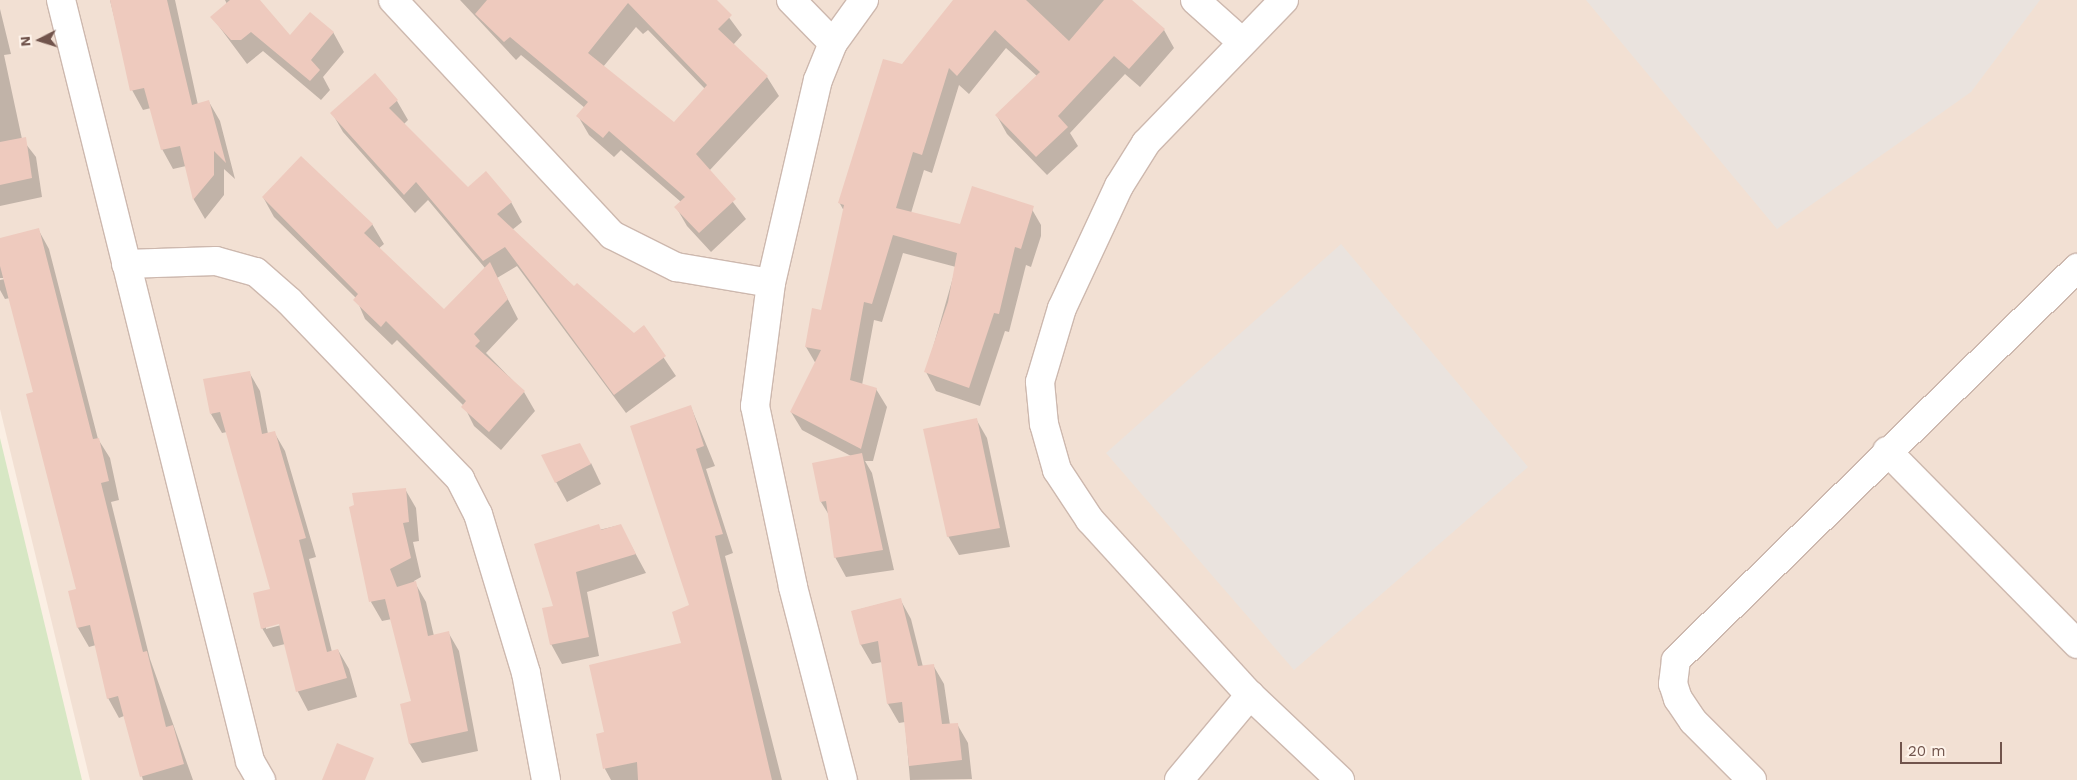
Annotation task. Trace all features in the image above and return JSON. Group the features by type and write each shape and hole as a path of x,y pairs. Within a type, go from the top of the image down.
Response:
{"street":[{"path":"61,0 250,761 261,780"},
{"path":"392,0 612,235 676,267 771,283"},
{"path":"791,0 833,43"},
{"path":"844,780 792,587 755,406 771,283 818,80 833,43 864,0"},
{"path":"1195,0 1242,42"},
{"path":"1284,0 1146,142 1119,186 1062,308 1040,382 1044,424 1057,470 1090,520 1250,695 1340,780"},
{"path":"126,264 216,261 256,272 289,301 460,479 478,514 523,664 546,780"},
{"path":"1752,780 1693,721 1678,699 1673,684 1676,660 1887,451 2077,268"},
{"path":"1887,451 2077,644"},
{"path":"1179,780 1250,695"}],"shaded area":[{"path":"0,0 2077,0 2077,780 90,780 0,409"},
{"path":"1586,0 2040,0 1971,92 1777,229"},
{"path":"1341,244 1528,467 1294,670 1106,453"}],"green space":[{"path":"0,438 82,780 0,780"}],"building":[{"path":"110,0 167,0 192,105 209,100 226,163 214,151 214,175 193,200 180,146 161,150 144,88 130,91"},
{"path":"230,0 260,0 290,35 310,12 334,32 311,60 320,70 310,81 251,32 241,40 231,40 210,17"},
{"path":"487,0 717,0 732,15 718,29 768,76 696,154 736,199 699,233 674,207 685,197 609,131 603,138 576,116 588,102 510,37 504,42 475,14","holes":["628,3 707,85 674,122 588,53"]},
{"path":"953,0 1026,0 1069,41 1104,0 1132,0 1165,29 1129,69 1114,56 1058,116 1068,127 1036,157 995,115 1040,72 995,30 957,76 949,68 922,155 913,152 896,208 960,224 972,186 1034,206 1021,249 1015,247 999,314 994,313 969,388 924,372 948,302 957,253 893,235 872,304 864,302 850,380 877,388 861,449 790,412 821,350 805,347 812,308 821,310 844,205 838,203 883,59 902,64"},
{"path":"375,73 398,100 389,108 468,187 486,171 512,202 497,214 574,286 577,283 634,333 644,325 666,356 614,395 505,247 483,261 416,182 404,195 330,113"},
{"path":"26,137 32,178 0,185 0,142"},
{"path":"301,156 373,224 364,233 444,309 490,262 508,299 474,334 480,341 475,346 525,391 489,432 461,407 466,401 386,321 381,327 353,300 358,294 262,197"},
{"path":"39,228 93,439 99,438 109,481 101,483 143,652 147,651 166,727 173,725 184,764 140,777 118,696 107,699 90,625 77,628 68,591 76,589 26,394 33,392 0,266 0,238"},
{"path":"250,371 262,434 275,431 306,538 299,540 327,652 338,649 347,678 296,692 279,624 261,629 253,593 270,589 220,412 210,414 203,379"},
{"path":"691,405 704,446 696,449 723,534 715,536 772,780 638,780 637,762 603,769 596,734 604,732 589,665 681,643 672,612 689,605 630,426"},
{"path":"977,418 1000,528 947,537 923,429"},
{"path":"580,443 591,464 555,483 541,455"},
{"path":"862,453 883,550 834,558 826,501 820,502 812,463"},
{"path":"406,488 409,522 403,523 411,558 390,569 397,587 416,581 428,636 449,631 468,731 409,744 400,704 411,701 385,599 369,602 349,507 354,505 352,493"},
{"path":"599,524 601,530 621,524 636,554 576,572 589,637 550,645 542,608 553,606 534,544"},
{"path":"901,598 918,666 934,664 942,724 958,723 962,760 909,766 902,702 887,704 878,641 860,645 851,611"},
{"path":"337,743 374,758 365,780 322,780"}]}
